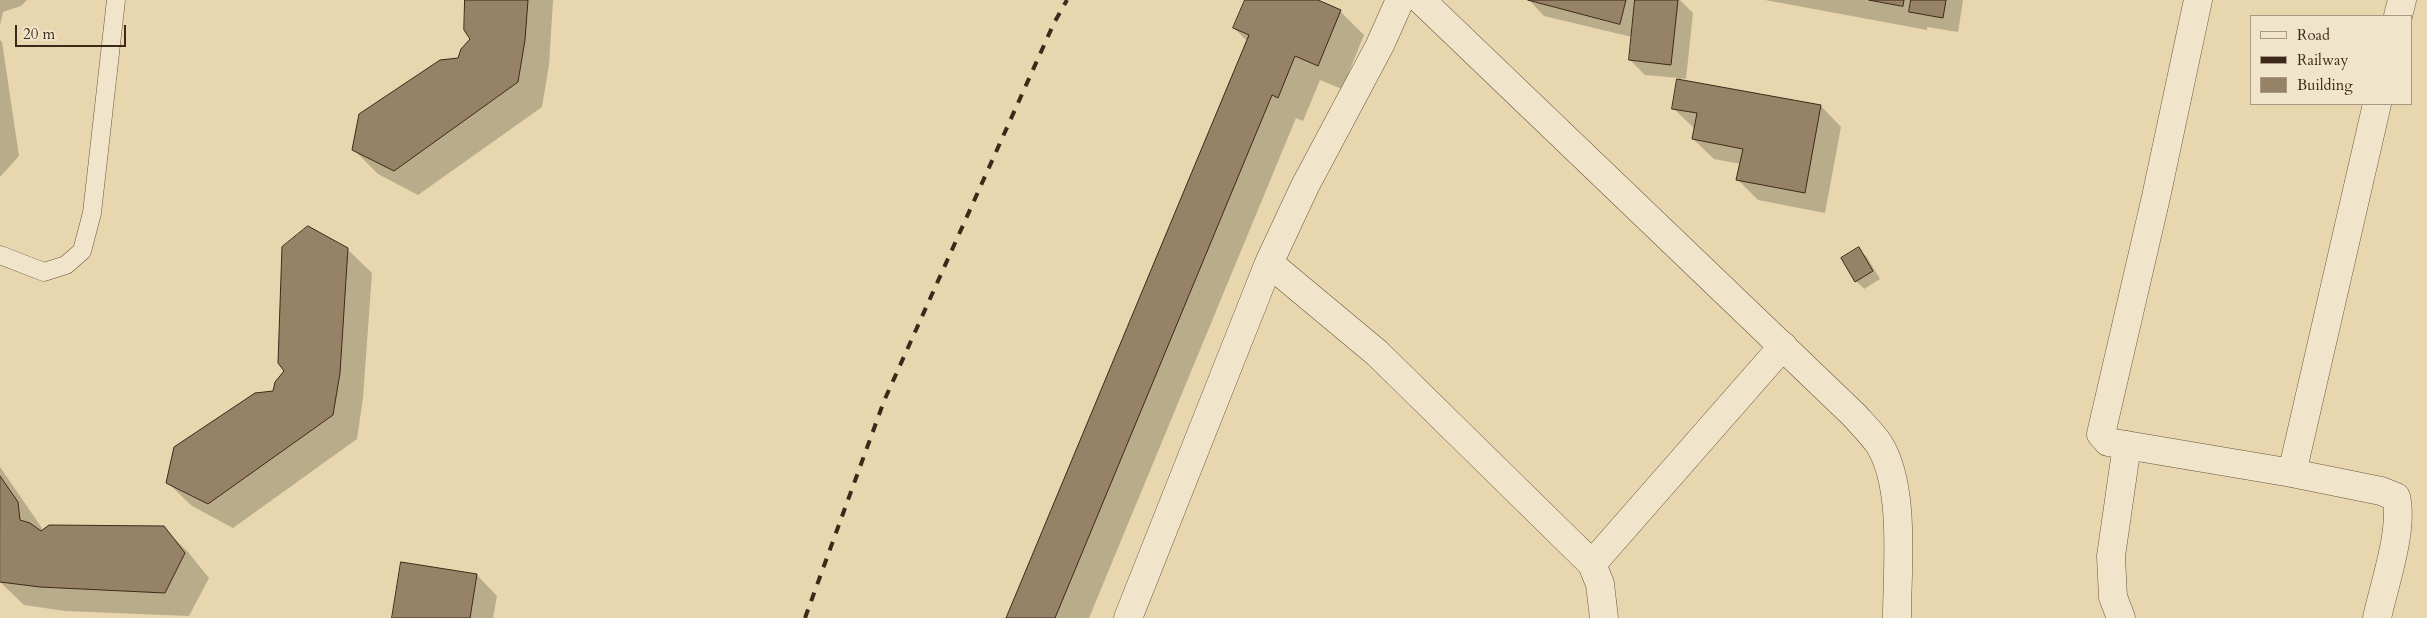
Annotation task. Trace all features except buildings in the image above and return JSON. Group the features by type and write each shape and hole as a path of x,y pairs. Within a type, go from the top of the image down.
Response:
{"street":[{"path":"1128,618 1269,264 1305,186 1380,45 1400,0"},
{"path":"1421,0 1783,346 1854,415 1879,444 1890,468 1897,500 1897,618"},
{"path":"2198,0 2156,197 2101,434 2108,442 2292,473 2381,491 2396,497 2399,509 2398,529 2377,618"},
{"path":"2398,15 2402,0"},
{"path":"2292,473 2378,105"},
{"path":"1269,264 1376,354 1592,564 1600,584 1604,618"},
{"path":"1592,564 1783,346"},
{"path":"2121,618 2113,597 2111,556 2127,445"}],"lane":[{"path":"0,255 44,272 66,265 82,251 92,213 116,0"}],"railway":[{"path":"805,618 884,401 1054,23 1067,0"}]}
